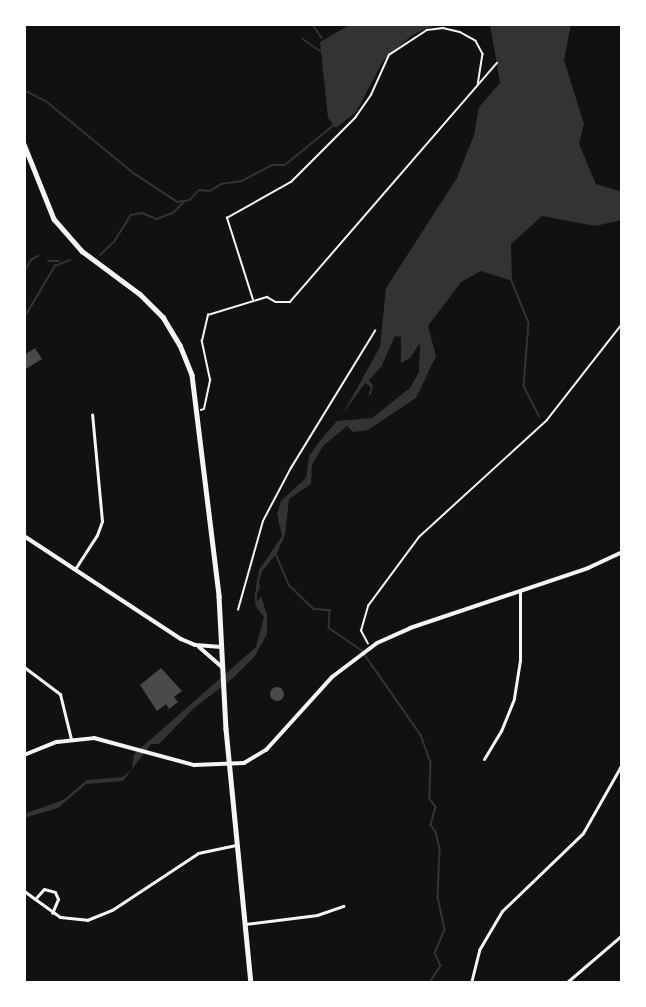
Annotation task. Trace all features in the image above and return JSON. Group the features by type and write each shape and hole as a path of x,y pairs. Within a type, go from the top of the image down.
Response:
{"main road":[{"path":"24,144 47,207 62,230 82,251 140,294 174,333 190,368 197,411 222,647 229,766 251,983"}],"street":[{"path":"75,569 98,535 102,521 92,414"},
{"path":"24,536 195,645 223,668"},
{"path":"24,755 70,739 101,739 194,765 229,766 244,763 266,750 332,677 371,647 410,628 520,591 622,552"},
{"path":"484,759 501,731 514,698 520,660 520,591"},
{"path":"195,645 222,647"},
{"path":"24,667 60,694 70,739"},
{"path":"471,983 479,951 498,917 583,833 622,764"},
{"path":"24,891 52,913 77,921 103,915 188,858 207,849 237,845"},
{"path":"34,899 44,889 55,892 58,899 52,913"},
{"path":"245,924 317,915 343,906"},
{"path":"566,983 622,935"}],"path":[{"path":"254,300 227,218 291,182 355,118 371,95 389,55 426,30 443,28 460,32 476,41 483,54 478,85"},
{"path":"197,411 204,409 210,380 202,341 204,321 208,315 267,297 276,302 290,302 497,63"},
{"path":"371,647 361,631 368,606 419,537 547,420 622,324"},
{"path":"238,610 263,521 291,468 375,331"}],"shaded area":[{"path":"351,24 457,24 433,26 412,35 383,61 356,112 336,128 328,118 320,42"},
{"path":"490,24 571,24 564,60 584,124 579,144 596,184 622,192 622,220 595,226 542,216 511,244 512,281 481,271 461,282 428,326 436,356 416,398 368,430 353,432 347,426 323,446 312,465 311,484 289,499 285,535 277,553 258,576 259,570 282,536 277,514 281,501 306,478 309,456 322,438 337,421 372,418 410,388 419,372 420,343 410,358 401,363 401,337 395,336 381,367 369,380 373,386 371,394 368,396 371,387 365,383 342,415 380,347 386,288 457,178 474,135 479,107 500,83"},
{"path":"258,576 260,587 256,596 255,595"},
{"path":"261,596 267,615 267,634 255,656 232,679 194,708 159,744 151,744 123,781 86,784 58,808 24,818 24,814 63,800 87,780 123,777 132,769 134,754 256,647 264,617 255,605"}],"building":[{"path":"35,348 42,359 24,370 24,355"},
{"path":"161,668 182,691 174,697 178,702 169,709 166,704 157,711 140,685"},
{"path":"274,687 280,687 284,694 280,701 274,701 270,697 270,691"}],"waterway":[{"path":"312,24 322,38"},
{"path":"303,39 320,51"},
{"path":"24,90 46,101 135,174 178,202 190,200 199,190 210,191 221,184 242,181 272,165 285,165 334,125"},
{"path":"100,255 114,242 131,215 142,213 157,219 173,213 183,203"},
{"path":"24,273 31,260 38,256"},
{"path":"24,318 55,266 70,260"},
{"path":"48,261 59,261"},
{"path":"512,281 529,323 524,386 539,416"},
{"path":"276,554 289,585 314,609 330,610 329,628 363,651"},
{"path":"257,586 261,571"},
{"path":"256,594 257,604"},
{"path":"365,655 421,735 431,762 430,799 436,807 431,825 436,832 440,850 438,897 445,930 435,953 441,966 430,983"}]}
